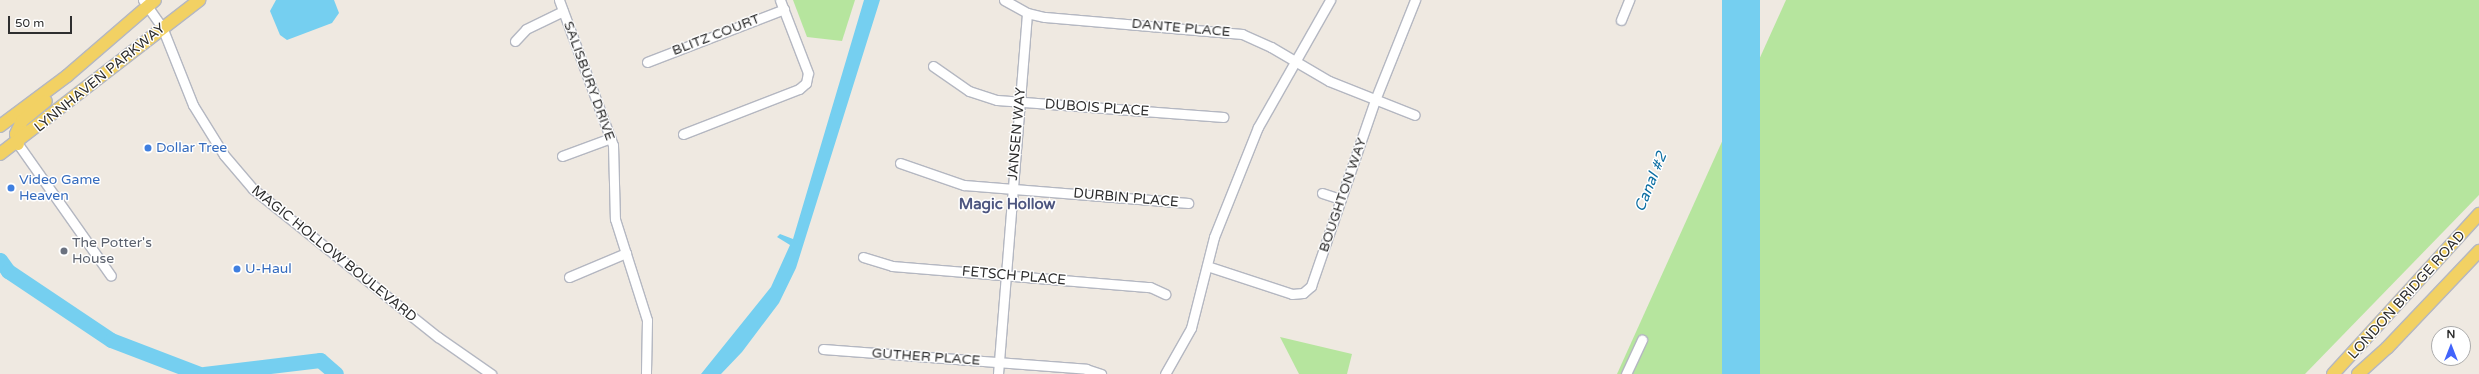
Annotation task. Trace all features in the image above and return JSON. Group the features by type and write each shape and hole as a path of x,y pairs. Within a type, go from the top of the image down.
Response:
{"main road":[{"name":"LYNNHAVEN PARKWAY","path":"0,154 18,144 162,27 199,0"},
{"name":"LYNNHAVEN PARKWAY","path":"0,126 67,76 149,2"},
{"path":"18,144 16,134 22,121 56,92 67,76"},
{"name":"LONDON BRIDGE ROAD","path":"2333,374 2479,214"},
{"name":"LONDON BRIDGE ROAD","path":"2358,374 2387,348 2479,251"}],"street":[{"name":"SALISBURY DRIVE","path":"559,0 611,138 615,162 615,219 639,286 647,320 646,374"},
{"path":"683,134 803,86 808,73 780,0"},
{"name":"DANTE PLACE","path":"1004,0 1027,13 1045,17 1227,31 1257,39 1328,81 1415,115"},
{"path":"1165,374 1191,328 1207,266 1240,167 1266,111 1330,0"},
{"name":"BOUGHTON WAY","path":"1207,266 1292,294 1303,293 1313,282 1375,100 1415,0"},
{"path":"1621,20 1629,0"},
{"name":"MAGIC HOLLOW BOULEVARD","path":"149,2 162,27 193,106 224,155 253,189 438,337 491,374"},
{"name":"BLITZ COURT","path":"647,62 784,9"},
{"path":"515,42 526,29 563,11"},
{"name":"JANSEN WAY","path":"998,374 1027,13"},
{"name":"DUBOIS PLACE","path":"933,66 982,96 1019,102 1223,118"},
{"path":"562,156 611,138"},
{"path":"18,144 111,276"},
{"name":"DURBIN PLACE","path":"900,162 958,184 1188,203"},
{"path":"1322,193 1341,199"},
{"path":"569,277 626,253"},
{"name":"FETSCH PLACE","path":"863,257 892,266 1150,287 1165,294"},
{"path":"1626,374 1642,339"},
{"name":"GUTHER PLACE","path":"823,349 1086,369 1101,374"}],"green space":[{"path":"793,0 855,0 842,41 807,37"},
{"path":"1786,0 2479,0 2479,195 2305,374 1617,374"},
{"path":"1280,337 1352,354 1347,374 1299,374"}],"water":[{"path":"276,0 334,0 339,13 332,23 287,40 280,35 270,11"},
{"path":"864,0 880,0 796,268 779,303 742,352 721,374 701,374 771,287 790,245 777,237 780,234 793,239"},
{"path":"1722,0 1760,0 1760,374 1722,374"}],"waterway":[{"path":"0,260 8,271 111,340 200,374"},
{"path":"204,374 320,360 336,374"}],"place":[{"name":"Dollar Tree","path":"148,148"},
{"name":"Video Game Heaven","path":"11,188"},
{"name":"The Potter's House","path":"64,251"},
{"name":"U-Haul","path":"237,269"}],"district":[{"name":"Magic Hollow","path":"1007,205"}],"water label":[{"name":"Canal #2","path":"1651,182"}]}
